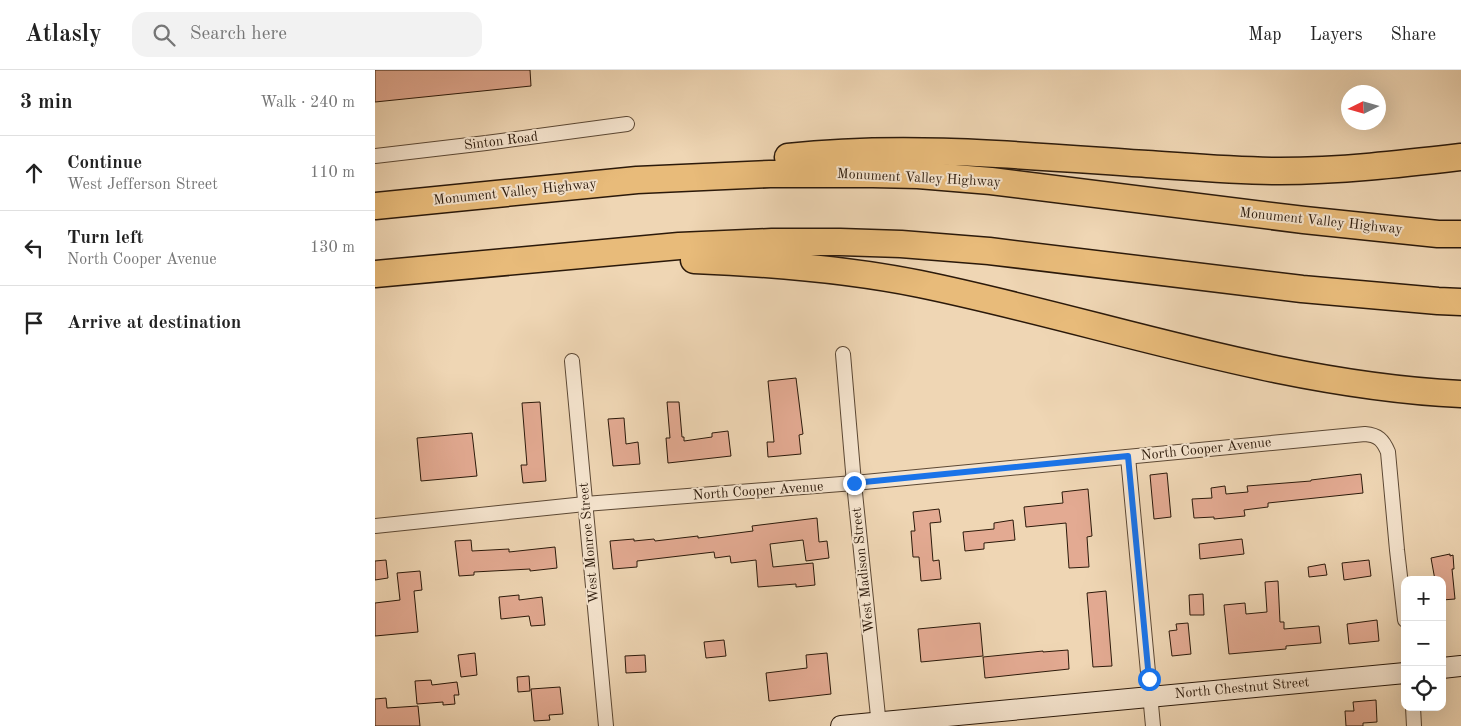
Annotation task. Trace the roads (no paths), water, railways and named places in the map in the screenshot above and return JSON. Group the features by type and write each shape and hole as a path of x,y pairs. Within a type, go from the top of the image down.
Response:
{"highway":[{"path":"637,180 756,161 883,152 969,153 1279,171 1388,165 1461,157"},
{"name":"Monument Valley Highway","path":"375,206 637,180 790,173 918,176 991,181 1304,220 1438,234 1461,234"},
{"path":"375,274 679,246 726,243 831,242 901,244 989,250 1302,289 1438,302 1461,302"},
{"path":"559,257 645,257 700,260 790,266 851,273 918,284 1045,312 1212,355 1285,371 1365,385 1461,394"}],"main road":[{"path":"1446,668 1461,666"},
{"name":"North Chestnut Street","path":"841,726 879,724 1401,673"}],"street":[{"name":"Sinton Road","path":"375,156 627,124"},
{"name":"West Madison Street","path":"843,354 854,483 879,724"},
{"name":"West Monroe Street","path":"571,361 606,726"},
{"name":"North Cooper Avenue","path":"375,526 585,504 854,483 1365,434 1379,438 1385,444 1388,452 1401,585"},
{"path":"1128,456 1153,726"},
{"path":"1413,711 1414,726"}]}
